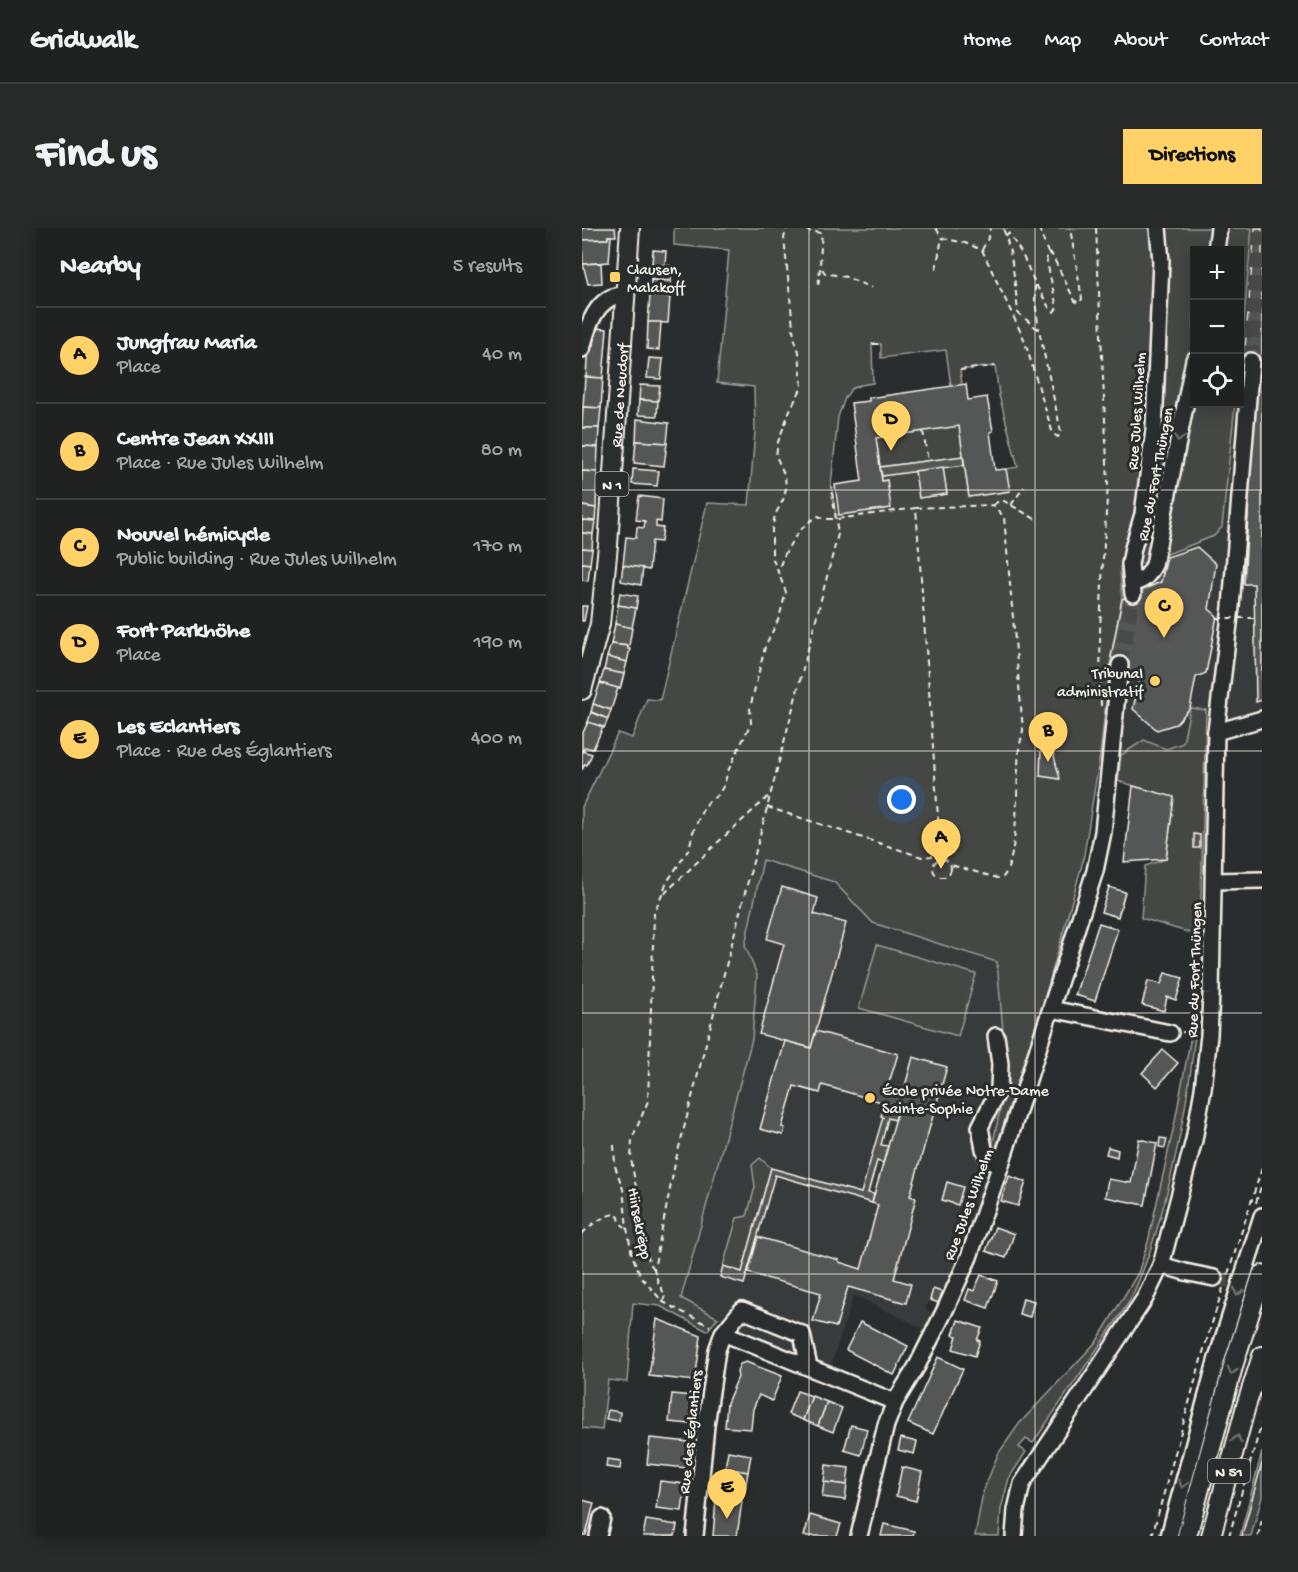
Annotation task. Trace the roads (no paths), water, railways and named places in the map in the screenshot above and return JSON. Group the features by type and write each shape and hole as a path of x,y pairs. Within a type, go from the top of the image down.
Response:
{"main road":[{"name":"Rue de Neudorf","path":"582,690 600,624 608,545 630,228"},
{"name":"N 51","path":"1187,1536 1234,1363 1262,1275"},
{"name":"N 51","path":"1211,1536 1262,1356"}],"street":[{"name":"Rue Jules Wilhelm","path":"1132,589 1130,564 1143,514 1154,430 1161,261 1158,228"},
{"path":"1217,246 1220,228"},
{"path":"582,349 591,320 600,307 608,298 625,295"},
{"name":"Rue du Fort Thüngen","path":"1014,1536 1016,1510 1022,1484 1139,1307 1161,1265 1194,1140 1209,1035 1216,732 1231,607 1251,361"},
{"name":"Rue du Fort Thüngen","path":"1132,589 1149,574 1154,565 1190,380"},
{"name":"Rue Jules Wilhelm","path":"859,1536 882,1439 895,1402 917,1366 969,1257 1095,871 1101,840 1120,665"},
{"path":"1216,732 1262,719"},
{"path":"1214,880 1262,880"},
{"path":"1051,1009 1176,1033"},
{"path":"996,1036 1000,1064 999,1089 980,1127 988,1160 1001,1164"},
{"path":"1169,1536 1217,1358 1262,1216"},
{"path":"1161,1265 1214,1278"},
{"path":"809,1367 804,1345 736,1318 723,1333 895,1402"},
{"name":"Rue des Églantiers","path":"695,1536 706,1426 717,1350 723,1333"},
{"path":"1197,1433 1217,1425"},
{"path":"598,1536 602,1518"}],"tunnel":[{"path":"1251,361 1260,228"},
{"path":"1120,665 1133,594"},
{"path":"1214,1278 1262,1284"}],"tram line":[{"path":"1242,1536 1262,1463"}],"place":[{"name":"Clausen, Malakoff","path":"615,277"},
{"name":"Fort Parkhöhe","path":"891,451"},
{"name":"Nouvel hémicycle","path":"1164,638"},
{"name":"Tribunal administratif","path":"1155,681"},
{"name":"Centre Jean XXIII","path":"1048,762"},
{"name":"Jungfrau Maria","path":"941,869"},
{"name":"École privée Notre-Dame Sainte-Sophie","path":"870,1098"},
{"name":"Les Eclantiers","path":"727,1519"}]}
